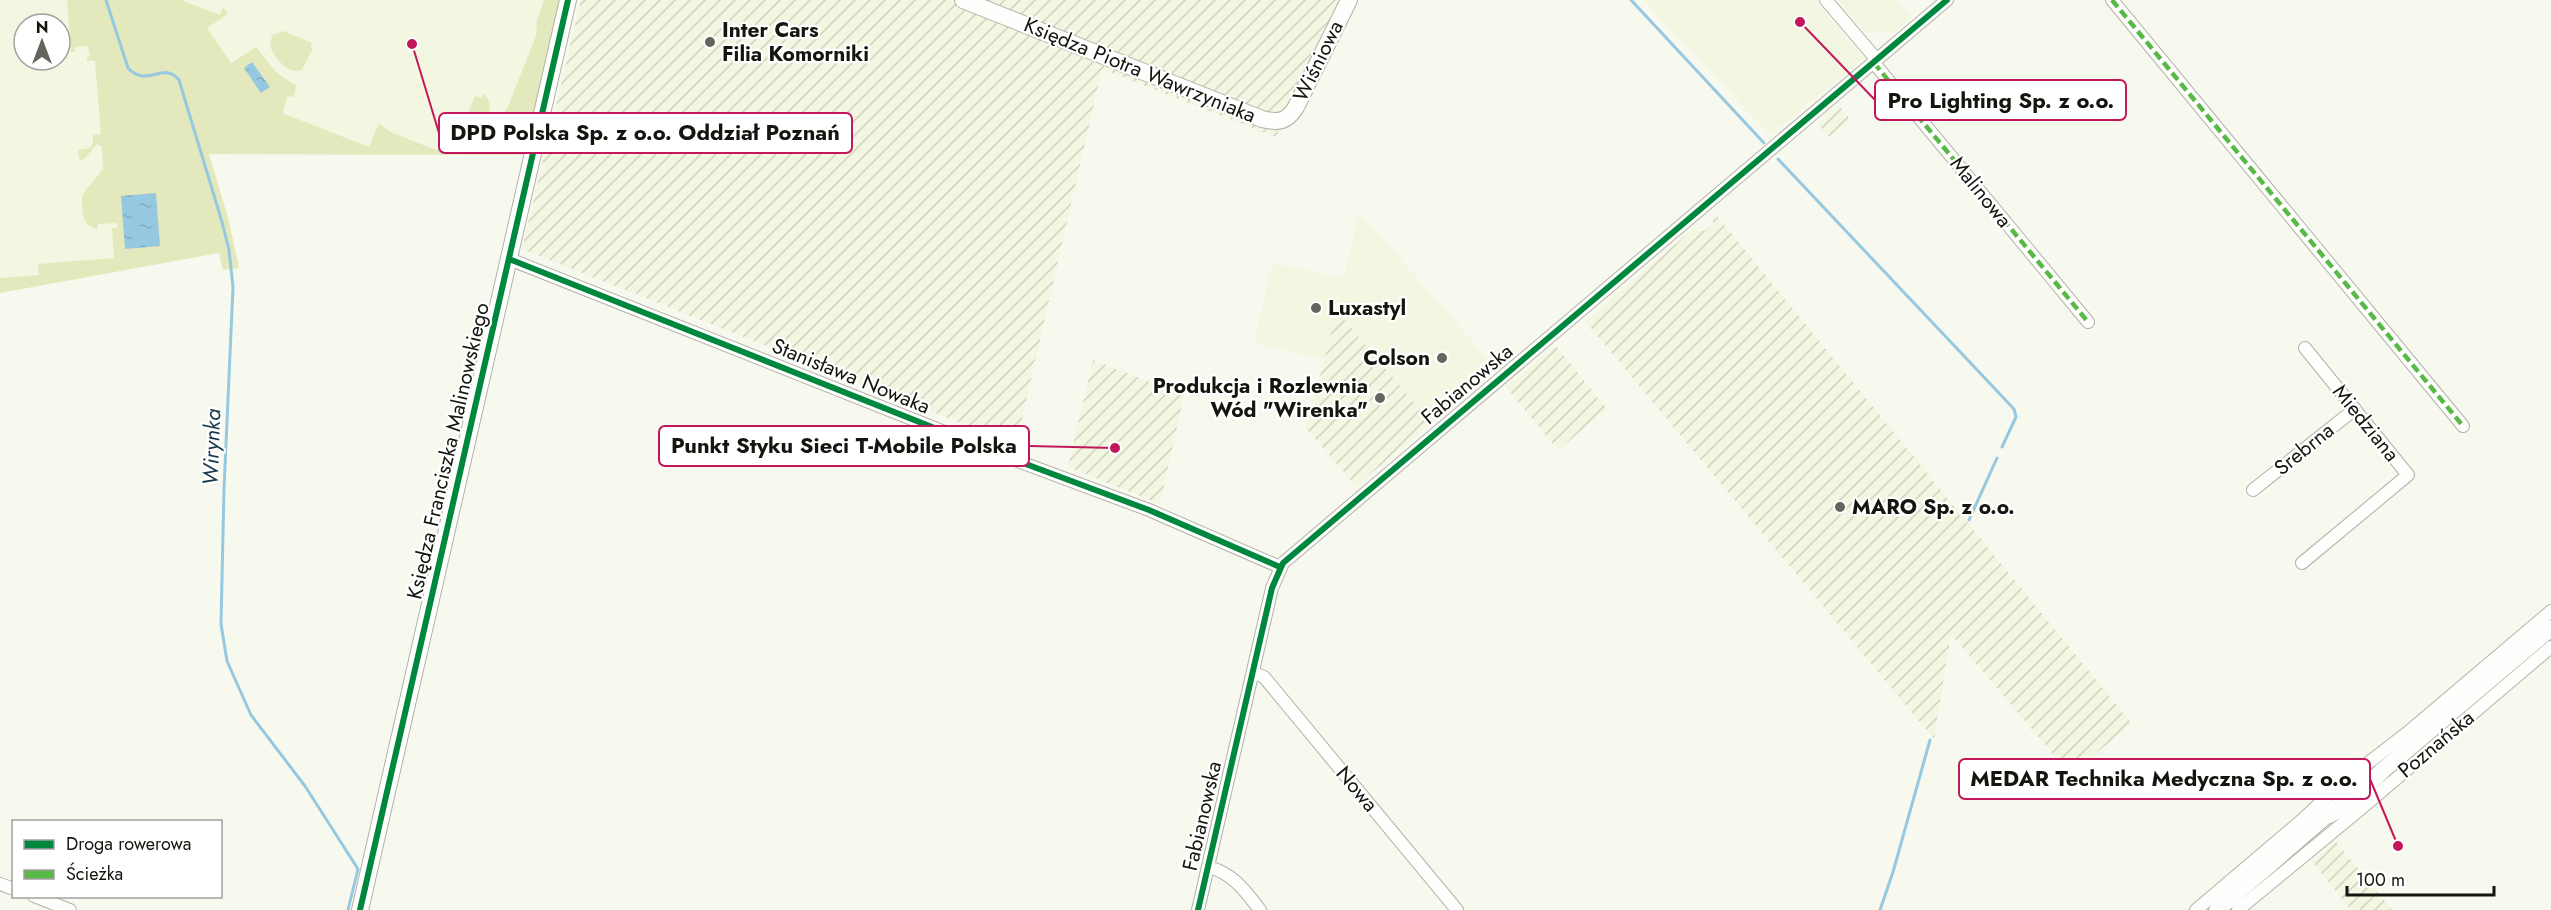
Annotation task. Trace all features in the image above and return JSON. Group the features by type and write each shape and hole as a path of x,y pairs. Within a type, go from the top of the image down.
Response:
{"street":[{"name":"Księdza Franciszka Malinowskiego","path":"360,910 568,0"},
{"name":"Księdza Piotra Wawrzyniaka","path":"963,0 1262,118 1274,121 1285,120"},
{"name":"Wiśniowa","path":"1285,120 1296,107 1349,0"},
{"name":"Malinowa","path":"1826,0 2088,322"},
{"name":"Fabianowska","path":"1198,910 1272,588 1280,567 1289,556 1947,0"},
{"path":"2112,0 2463,426"},
{"name":"Stanisława Nowaka","path":"509,259 1015,460 1158,513 1280,567"},
{"name":"Miedziana","path":"2302,563 2408,475 2305,348"},
{"name":"Srebrna","path":"2253,490 2355,409"},
{"name":"Poznańska","path":"2217,910 2325,809 2551,611"},
{"name":"Poznańska","path":"2325,809 2351,802 2383,770 2551,628"},
{"name":"Poznańska","path":"2238,910 2368,804 2551,647"},
{"name":"Nowa","path":"1253,672 1264,677 1457,910"},
{"path":"2196,910 2325,809"},
{"path":"1208,867 1225,872 1234,879 1260,910"},
{"path":"36,898 64,909"}],"shaded area":[{"path":"0,0 89,0 208,244 0,293"},
{"path":"123,0 550,0 515,155 221,153"},
{"path":"581,0 1341,0 1276,137 1102,69 1016,445 522,249"},
{"path":"1643,0 1814,0 1864,58 1770,135"},
{"path":"1838,0 1897,0 1911,18 1894,32 1866,33"},
{"path":"1839,106 1850,119 1829,137 1818,124"},
{"path":"1713,211 2132,724 2070,774 1951,634 1934,739 1585,321 1692,230 1704,231 1713,224"},
{"path":"1359,212 1496,368 1431,423 1338,312 1324,358 1254,344 1272,263 1344,278"},
{"name":"Produkcja i Rozlewnia Wód \"Wirenka\"","path":"1337,311 1431,423 1356,486 1306,428"},
{"path":"1556,346 1607,409 1558,450 1506,387"},
{"path":"1093,360 1184,395 1160,504 1068,467"},
{"path":"2336,842 2392,910 2351,910 2312,862"}],"green space":[{"path":"67,0 181,0 220,15 223,7 228,14 207,28 231,63 256,47 276,72 296,86 294,97 288,96 282,113 369,147 379,123 390,132 436,150 454,148 475,154 485,147 498,118 507,109 536,36 537,20 544,0 560,0 527,155 209,154 229,221 239,268 223,270 219,253 0,293 0,278 39,275 38,264 114,258 112,228 117,228 117,223 98,224 98,229 92,228 85,221 83,212 82,195 103,169 102,147 97,144 83,160 79,159 78,150 90,148 93,135 101,134 95,61 87,61 87,57 90,56 88,46 75,47 75,52 72,52 72,12 68,12"},
{"path":"283,31 312,43 310,47 313,48 302,70 287,68 279,61 270,47 272,35"},
{"path":"483,94 487,98 490,110 485,124 472,138 461,138 460,133 475,96 482,98"}],"water":[{"path":"252,62 270,87 261,93 244,68"},
{"path":"156,193 160,246 125,249 121,196"}],"waterway":[{"name":"Wirynka","path":"106,0 128,68 142,76 167,73 179,80 222,222 229,250 233,287 224,489 221,624 227,661 251,715 305,786 358,869 348,910"},
{"path":"1631,0 1764,143"},
{"path":"1778,159 2014,409 2016,417 2002,447"},
{"path":"1969,520 1997,458"},
{"path":"1880,910 1930,740"}],"marked path":[{"path":"2112,0 2463,426"},
{"path":"1874,63 2088,322"}],"cycle path":[{"path":"360,910 568,0"},
{"path":"1198,910 1272,588 1283,563 1947,0"},
{"path":"509,259 1015,460 1149,510 1280,567"}],"place":[{"name":"Pro Lighting Sp. z o.o.","path":"1800,22"},
{"name":"Inter Cars Filia Komorniki","path":"710,42"},
{"name":"DPD Polska Sp. z o.o. Oddział Poznań","path":"412,44"},
{"name":"Luxastyl","path":"1316,308"},
{"name":"Colson","path":"1442,358"},
{"name":"Produkcja i Rozlewnia Wód \"Wirenka\"","path":"1380,398"},
{"name":"Punkt Styku Sieci T-Mobile Polska","path":"1115,448"},
{"name":"MARO Sp. z o.o.","path":"1840,507"},
{"name":"MEDAR Technika Medyczna Sp. z o.o.","path":"2398,846"}]}
